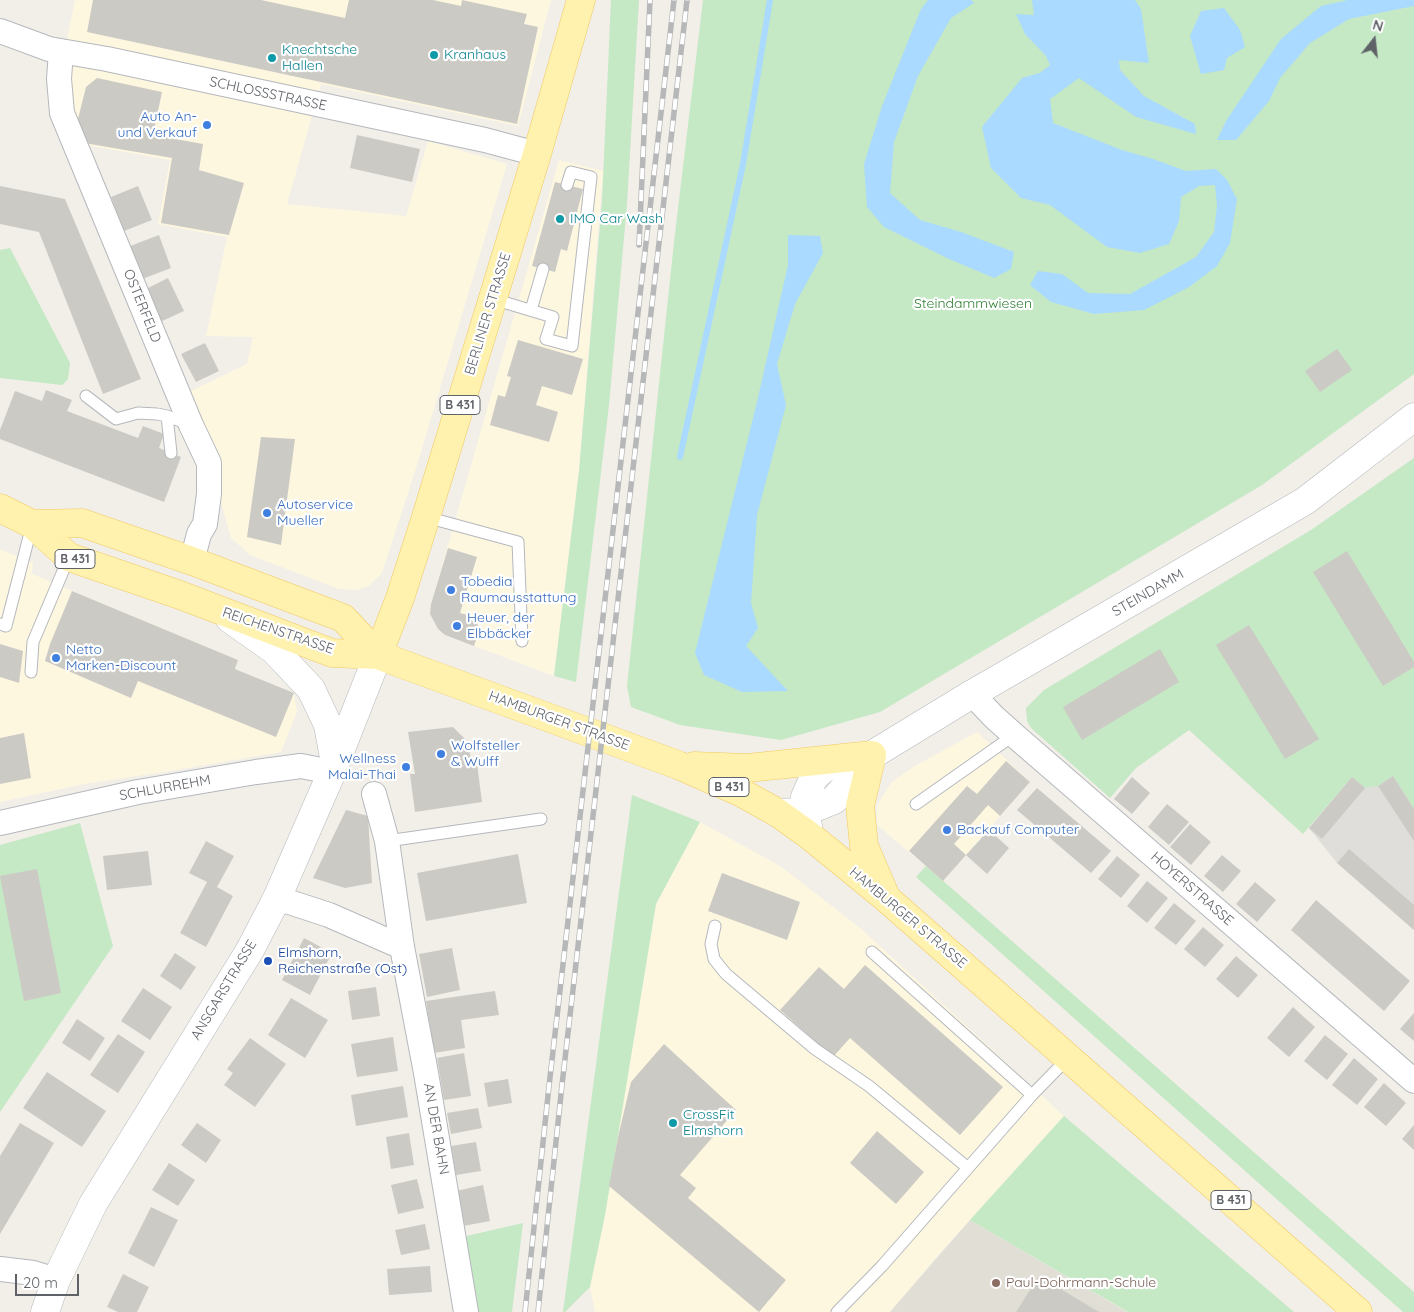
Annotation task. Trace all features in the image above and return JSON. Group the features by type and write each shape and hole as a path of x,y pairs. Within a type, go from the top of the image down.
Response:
{"main road":[{"name":"BERLINER STRASSE","path":"378,655 400,598 426,517 537,154 581,0"},
{"name":"REICHENSTRASSE","path":"0,508 32,524 69,557 332,653 378,655"},
{"name":"REICHENSTRASSE","path":"32,524 82,523 192,561 343,618 378,655"},
{"name":"HAMBURGER STRASSE","path":"378,655 678,765 742,793 778,813 807,824 886,898 1358,1312"},
{"path":"678,765 748,768 872,755 860,806 864,846 886,898"}],"street":[{"name":"SCHLOSSSTRASSE","path":"0,31 49,49 107,59 485,140 537,154"},
{"name":"OSTERFELD","path":"61,51 59,79 62,113 191,425 209,463 209,494 204,524 199,534 192,561"},
{"name":"STEINDAMM","path":"807,824 805,797 814,777 833,761 872,755 972,694 1305,501 1414,417"},
{"path":"215,609 274,650 311,689 328,725 334,767"},
{"name":"ANSGARSTRASSE","path":"45,1312 56,1280 93,1204 250,950 276,898 334,767 378,655"},
{"name":"HOYERSTRASSE","path":"972,694 1014,735 1414,1081"},
{"name":"SCHLURREHM","path":"0,823 138,792 256,772 302,766 334,767"},
{"name":"AN DER BAHN","path":"374,794 388,841 402,947 426,1073 466,1312"},
{"path":"276,898 328,915 402,947"},
{"path":"0,1269 33,1273 56,1280"}],"lane":[{"path":"492,299 553,317 546,339 572,346 591,177 571,172 567,185"},
{"path":"531,310 543,269"},
{"path":"86,396 116,419 138,413 167,416 191,425"},
{"path":"167,416 171,453"},
{"path":"426,517 518,542 522,641"},
{"path":"0,624 6,626 32,524"},
{"path":"31,672 33,642 69,557"},
{"path":"916,804 1014,735"},
{"path":"388,841 541,820"},
{"path":"715,926 711,944 714,959 726,974 815,1049 869,1086 968,1168"},
{"path":"872,952 1032,1095"},
{"path":"837,1312 882,1266 1032,1095 1069,1057"}],"shaded area":[{"path":"75,0 551,0 518,126 321,84 287,204 406,216 428,141 507,164 418,462 382,573 370,585 358,590 339,589 250,555 231,538 221,502 219,484 185,394 247,364 253,337 206,336 227,237 158,224 170,160 80,144 65,78 68,34"},
{"path":"559,160 603,171 579,471 554,676 445,635 438,629 430,614 431,604"},
{"path":"0,549 33,563 32,574 238,660 235,669 294,693 297,712 281,752 84,784 0,802"},
{"path":"977,732 1030,782 943,881 877,825 877,805 891,783 913,767"},
{"path":"1393,776 1414,809 1414,930 1337,863 1309,828 1352,777 1378,786"},
{"path":"700,822 780,866 859,927 1064,1116 939,1254 890,1312 595,1312 590,1287 605,1215 656,904"},
{"name":"Paul-Dohrmann-Schule","path":"970,1220 1127,1312 890,1312"}],"green space":[{"path":"611,0 639,0 627,204 609,405 576,682 554,676 579,471 602,201"},
{"name":"Steindammwiesen","path":"703,0 1414,0 1414,374 1262,485 880,712 781,740 680,725 631,707 627,686 674,242"},
{"path":"10,248 70,363 68,379 62,385 0,378 0,250"},
{"path":"1414,458 1414,809 1393,776 1378,786 1365,788 1352,777 1303,834 1189,730 1136,768 1110,798 1031,728 1027,721 1026,708 1044,690 1311,530"},
{"path":"632,795 700,822 656,904 605,1215 590,1287 563,1312"},
{"path":"80,823 113,946 0,1112 0,845"},
{"path":"926,866 1414,1292 1414,1312 1403,1312 916,877"},
{"path":"1064,1116 1294,1312 1128,1312 970,1220"},
{"path":"523,1223 512,1312 476,1312 462,1237"}],"water":[{"path":"928,0 971,0 974,3 951,18 918,76 894,142 890,193 920,220 961,232 1014,252 1011,269 994,278 949,259 884,227 867,207 864,164 882,106 921,9"},
{"path":"1032,0 1135,0 1141,9 1149,63 1119,60 1120,70 1144,96 1195,124 1196,134 1136,117 1079,78 1050,99 1053,123 1122,150 1186,171 1216,169 1227,180 1237,199 1230,243 1217,266 1189,287 1144,310 1094,314 1051,302 1030,285 1038,271 1062,274 1088,293 1130,294 1196,257 1214,232 1217,206 1215,185 1199,186 1181,197 1179,221 1169,244 1140,253 1107,247 1050,205 1021,198 991,168 982,127 1022,78 1040,73 1050,65 1046,56 1025,34 1016,14 1034,15"},
{"path":"1348,0 1414,0 1414,6 1349,19 1310,43 1280,78 1269,101 1236,140 1217,140 1226,121 1281,39 1321,6"},
{"path":"1224,8 1240,30 1245,47 1227,58 1224,70 1201,74 1190,36 1201,11"},
{"path":"788,235 820,236 823,253 795,304 777,364 786,405 757,515 751,603 758,628 746,646 788,691 742,692 704,675 695,653 757,402 788,265"}],"building":[{"path":"93,0 261,0 345,18 349,0 433,0 461,6 462,0 527,14 524,24 538,27 517,124 87,32"},
{"path":"97,78 162,92 153,135 203,144 199,170 244,183 229,235 161,223 172,158 84,143 76,127 86,87"},
{"path":"357,135 420,149 412,182 350,168"},
{"name":"IMO Car Wash","path":"555,182 583,189 567,251 561,249 555,272 532,266"},
{"path":"0,186 65,199 141,379 103,394 39,232 0,224"},
{"path":"138,186 152,220 124,231 111,197"},
{"path":"159,235 171,268 137,281 125,248"},
{"path":"168,278 184,311 160,322 144,290"},
{"path":"518,340 583,359 572,395 542,386 536,405 558,412 549,442 490,425 498,395 505,397 511,377 507,376"},
{"path":"205,343 219,371 196,382 181,354"},
{"path":"1337,349 1352,370 1320,392 1305,371"},
{"path":"46,390 72,400 67,411 138,438 143,426 164,434 159,448 181,457 164,502 0,439 0,430 15,391 42,401"},
{"path":"261,437 295,439 281,545 247,537"},
{"path":"448,548 477,557 460,613 476,617 479,631 474,646 445,635 438,629 430,614 431,604"},
{"path":"1347,551 1414,662 1414,667 1383,686 1313,572"},
{"path":"72,591 238,660 235,669 294,693 276,737 138,681 131,698 45,661"},
{"path":"1249,625 1319,739 1285,759 1216,645"},
{"path":"0,644 23,651 19,683 0,677"},
{"path":"1160,649 1179,682 1082,740 1063,707"},
{"path":"453,727 469,743 471,765 477,764 482,802 415,812 410,774 415,774 408,732"},
{"path":"24,733 31,778 0,784 0,738"},
{"name":"Backauf Computer","path":"1006,761 1030,782 1000,816 988,805 954,844 966,855 943,881 909,851 967,786 977,794"},
{"path":"1393,776 1414,809 1414,841 1378,786"},
{"path":"1132,777 1150,793 1132,814 1114,799"},
{"path":"1352,777 1365,788 1322,839 1309,828"},
{"path":"1037,788 1111,851 1091,873 1017,810"},
{"path":"1167,804 1189,822 1169,845 1148,827"},
{"path":"346,810 368,816 372,883 345,888 313,878"},
{"path":"1190,824 1211,842 1191,865 1170,847"},
{"path":"989,830 1009,848 987,874 966,855"},
{"path":"206,841 234,856 217,887 233,896 206,947 180,933 207,882 189,873"},
{"path":"1349,849 1414,905 1414,930 1337,863"},
{"path":"148,851 152,885 107,890 103,856"},
{"path":"518,854 527,903 426,921 417,873"},
{"path":"1222,855 1241,871 1223,892 1204,876"},
{"path":"1117,856 1140,875 1121,898 1098,879"},
{"path":"37,869 61,993 24,1001 0,876"},
{"path":"722,873 800,902 787,940 708,911"},
{"path":"1147,881 1168,898 1147,923 1127,906"},
{"path":"1255,882 1276,900 1257,922 1236,904"},
{"path":"1316,900 1410,981 1384,1011 1291,930"},
{"path":"1174,903 1196,921 1176,945 1154,928"},
{"path":"1203,927 1224,945 1205,967 1184,949"},
{"path":"304,938 332,953 310,995 282,980"},
{"path":"452,948 460,990 427,997 419,954"},
{"path":"175,953 196,967 181,990 160,976"},
{"path":"1236,956 1258,975 1238,998 1216,979"},
{"path":"865,965 1003,1087 960,1135 850,1038 833,1057 780,1010 819,967 844,989"},
{"path":"376,987 380,1016 352,1020 348,991"},
{"path":"143,988 172,1007 150,1040 121,1021"},
{"path":"495,991 499,1015 461,1020 465,1048 434,1053 426,1001"},
{"path":"291,998 328,1020 305,1058 268,1035"},
{"path":"1293,1007 1315,1027 1289,1057 1267,1038"},
{"path":"1414,1013 1414,1041 1400,1029"},
{"path":"77,1019 105,1038 90,1061 62,1043"},
{"path":"118,1034 145,1052 118,1093 90,1075"},
{"path":"1325,1035 1348,1054 1327,1080 1304,1061"},
{"path":"393,1037 398,1071 357,1077 351,1044"},
{"path":"250,1038 286,1064 255,1107 224,1085 233,1073 227,1069"},
{"path":"664,1044 736,1110 680,1175 696,1188 688,1198 786,1280 759,1312 609,1186 631,1082"},
{"path":"464,1053 471,1096 444,1100 437,1058"},
{"path":"1354,1058 1378,1079 1357,1105 1332,1085"},
{"path":"47,1072 106,1111 82,1147 23,1108"},
{"path":"508,1079 512,1103 488,1107 484,1083"},
{"path":"1384,1083 1406,1103 1386,1126 1364,1107"},
{"path":"403,1086 408,1117 356,1126 351,1095"},
{"path":"478,1108 482,1128 451,1134 447,1113"},
{"path":"20,1123 54,1143 0,1234 0,1156"},
{"path":"197,1123 221,1140 206,1163 181,1145"},
{"path":"1414,1125 1414,1150 1402,1139"},
{"path":"877,1131 924,1172 896,1204 850,1163"},
{"path":"409,1133 414,1165 391,1169 386,1137"},
{"path":"476,1142 481,1171 456,1175 451,1146"},
{"path":"169,1163 195,1180 178,1206 152,1190"},
{"path":"417,1179 424,1208 398,1214 391,1185"},
{"path":"483,1185 490,1221 463,1226 456,1191"},
{"path":"151,1207 178,1220 154,1267 128,1253"},
{"path":"425,1224 430,1249 401,1255 395,1230"},
{"path":"430,1266 432,1292 389,1295 387,1269"},
{"path":"123,1274 149,1287 137,1312 118,1312 107,1307"},
{"path":"1039,1276 1099,1312 1016,1312"}],"waterway":[{"path":"680,457 743,164 770,0"}],"railway":[{"path":"639,245 650,0"},
{"path":"525,1312 549,1086 674,0"},
{"path":"538,1312 562,1085 687,0"}],"place":[{"name":"Kranhaus","path":"434,55"},
{"name":"Knechtsche Hallen","path":"272,58"},
{"name":"Auto An- und Verkauf","path":"207,125"},
{"name":"IMO Car Wash","path":"560,219"},
{"name":"Autoservice Mueller","path":"267,513"},
{"name":"Tobedia Raumausstattung","path":"451,590"},
{"name":"Heuer, der Elbbäcker","path":"457,626"},
{"name":"Netto Marken-Discount","path":"56,658"},
{"name":"Wolfsteller & Wulff","path":"441,754"},
{"name":"Wellness Malai-Thai","path":"406,767"},
{"name":"Backauf Computer","path":"947,830"},
{"name":"Elmshorn, Reichenstraße (Ost)","path":"268,961"},
{"name":"CrossFit Elmshorn","path":"673,1123"},
{"name":"Paul-Dohrmann-Schule","path":"996,1283"}]}
